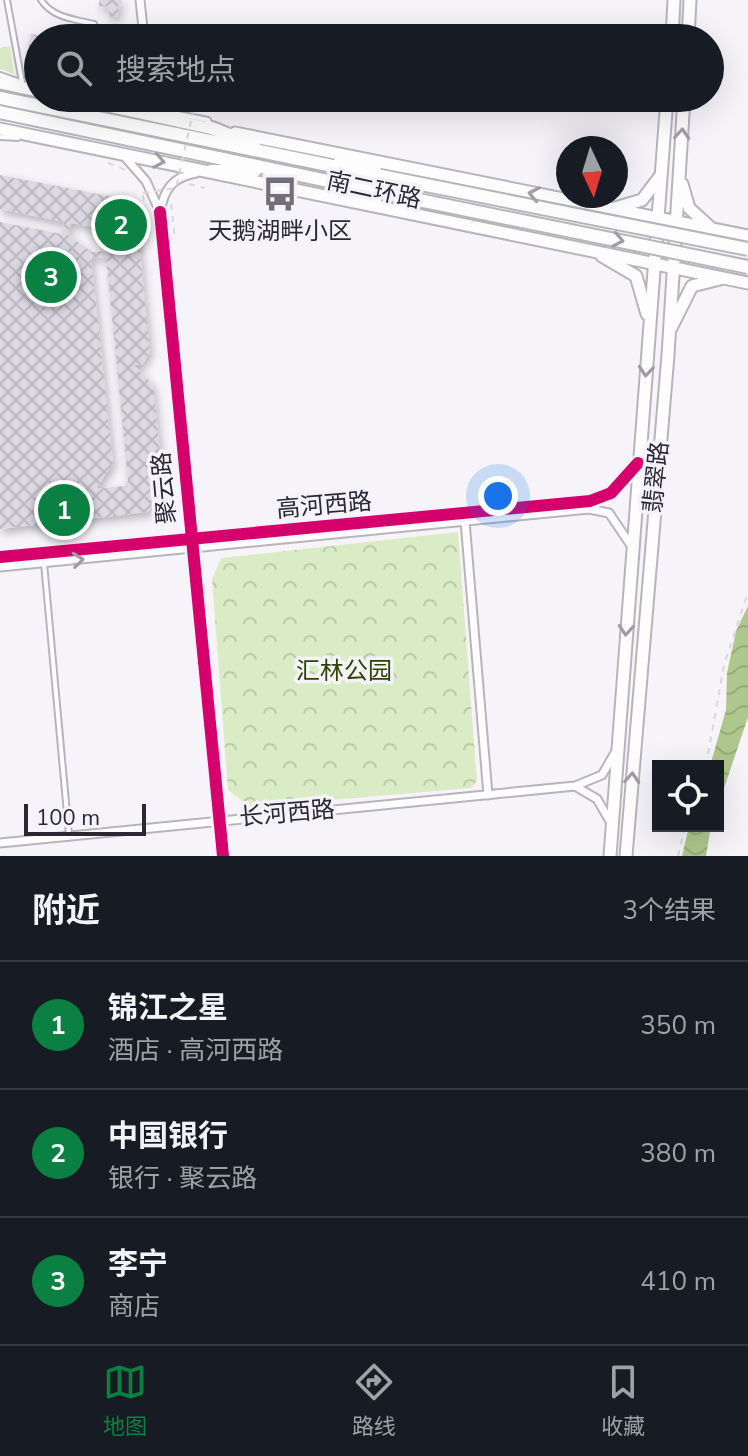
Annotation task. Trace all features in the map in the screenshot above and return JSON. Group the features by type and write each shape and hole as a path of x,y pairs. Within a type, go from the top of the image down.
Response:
{"highway":[{"name":"南二环路","path":"0,98 24,103"},
{"name":"南二环路","path":"0,112 748,267"},
{"name":"南二环路","path":"68,112 748,249"},
{"path":"212,128 290,158 377,164"},
{"path":"211,171 284,171"},
{"path":"300,174 377,205"}],"main road":[{"path":"673,24 674,0"},
{"path":"689,24 690,0"},
{"path":"0,83 24,86"},
{"path":"135,112 377,164 748,236"},
{"name":"翡翠路","path":"610,856 666,112"},
{"name":"翡翠路","path":"626,856 674,268 683,112"},
{"path":"0,129 748,283"},
{"path":"680,174 689,208 711,229"},
{"path":"611,209 642,200 661,175"},
{"path":"592,251 636,276 649,322"},
{"path":"669,332 692,286 725,278"}],"street":[{"path":"140,0 143,24"},
{"path":"173,113 183,122"},
{"path":"122,154 146,181 160,212"},
{"path":"160,212 163,193 170,184 190,173 211,171"},
{"name":"聚云路","path":"160,212 223,856"},
{"name":"高河西路","path":"0,557 590,501 611,493 638,463"},
{"name":"高河西路","path":"0,567 589,509 609,513 632,547"},
{"path":"465,521 488,795"},
{"path":"575,786 602,775 618,749"},
{"path":"575,786 597,799 612,824"},
{"name":"长河西路","path":"0,843 575,786"}],"lane":[{"path":"0,75 22,82 7,0"},
{"path":"41,0 50,11 63,17 94,24"},
{"path":"168,112 208,120 212,128"},
{"path":"0,137 52,140"},
{"path":"44,563 69,835"}],"path":[{"path":"143,193 173,191 180,182 193,112"},
{"path":"108,163 131,174"},
{"path":"180,182 205,188"},
{"path":"137,183 143,193 147,224"},
{"path":"171,203 175,239"},
{"path":"707,760 724,665 748,592"},
{"path":"678,856 684,832"}],"green space":[{"path":"10,46 14,74 0,69 0,48"},
{"name":"汇林公园","path":"458,532 477,781 471,788 250,807 228,790 212,579 221,558"}],"water":[{"path":"748,606 748,717 724,788 724,760 712,760 726,710 727,673 736,631"},
{"path":"688,832 710,832 706,856 682,856"}],"building":[{"path":"99,0 122,0 122,4 118,5 119,16 109,17 108,6 99,7"},
{"path":"0,175 124,199 137,221 150,352 143,364 134,365 153,385 164,491 148,512 0,529 0,222 62,234 64,222 0,209","holes":["71,223 99,228 104,233 105,251 92,252 68,235","106,257 128,481 124,486 96,489 113,463 91,258"]}],"cycle path":[{"path":"160,212 223,856"},
{"path":"0,557 590,501 611,493 638,463"}],"place":[{"name":"天鹅湖畔小区","path":"280,194"},
{"name":"中国银行","path":"121,225"},
{"name":"李宁","path":"51,277"},
{"name":"锦江之星","path":"64,510"}]}
